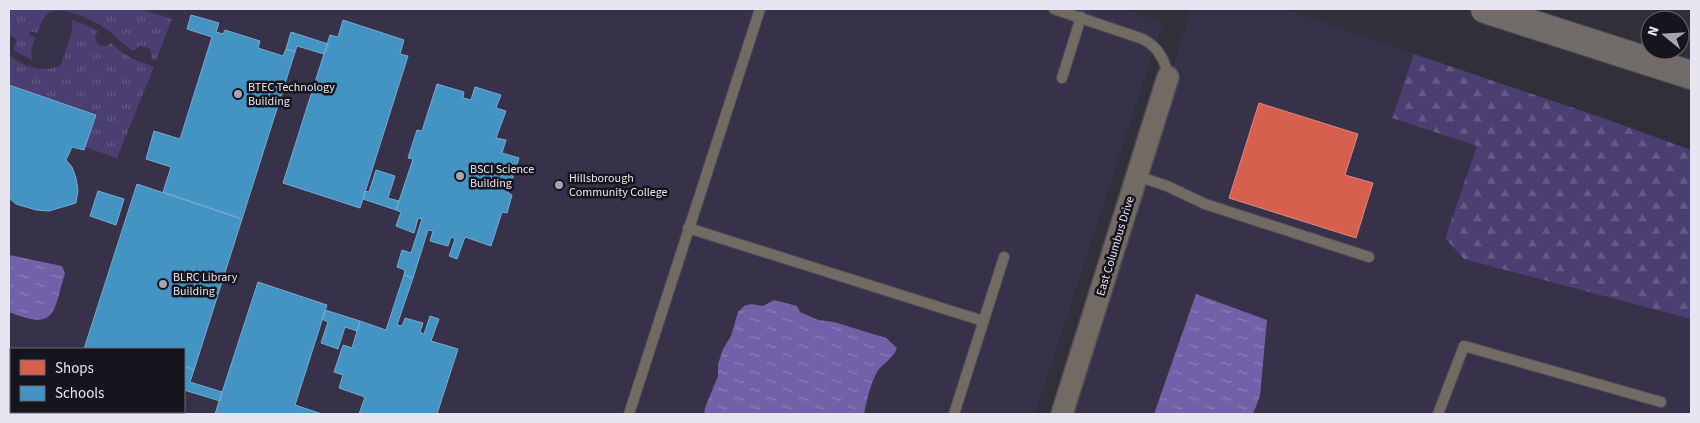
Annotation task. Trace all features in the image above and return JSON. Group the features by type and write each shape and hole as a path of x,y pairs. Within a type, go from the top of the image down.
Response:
{"highway":[{"path":"1485,9 1691,76"}],"street":[{"name":"East Columbus Drive","path":"1062,414 1168,77"}],"lane":[{"path":"629,414 760,9"},
{"path":"1054,9 1143,39 1154,45 1166,64 1168,77"},
{"path":"1062,78 1081,18"},
{"path":"1137,176 1167,186 1206,204 1369,257"},
{"path":"688,228 983,322"},
{"path":"954,414 1004,257"},
{"path":"1438,414 1464,346 1660,402"}],"shaded area":[{"name":"Hillsborough Community College","path":"9,9 1125,9 1163,22 1035,414 9,414"},
{"path":"1191,9 1286,9 1414,54 1393,118 1477,146 1445,237 1690,318 1691,414 1253,414 1260,396 1159,399 1154,414 1073,414 1182,71 1173,68"}],"green space":[{"path":"9,9 140,9 172,19 156,60 151,58 151,50 140,46 133,51 97,23 70,12 55,11 45,17 37,33 30,31 29,35 36,37 31,50 32,60 13,50 17,40 9,34"},
{"path":"72,20 97,31 95,38 97,43 102,46 111,43 131,58 154,67 117,158 85,147 96,114 9,85 9,55 21,63 34,68 48,69 61,65 72,31"},
{"path":"1414,54 1691,150 1691,319 1464,259 1445,238 1477,146 1392,118"}],"water":[{"path":"9,255 62,266 65,273 58,299 50,315 44,319 36,320 9,312"},
{"path":"1196,294 1267,320 1260,396 1253,414 1154,414"},
{"path":"774,300 797,306 800,312 818,320 834,322 886,338 897,348 877,372 864,414 704,414 718,376 718,364 723,349 731,336 738,312 744,306 751,304 763,306"}],"building: Shops":[{"path":"1259,103 1358,134 1345,175 1373,183 1356,238 1229,198"}],"building: Schools":[{"name":"BTEC Technology Building","path":"191,15 219,23 216,32 223,34 225,30 260,41 258,48 283,56 286,49 295,52 242,219 163,192 171,167 146,159 154,131 180,139 212,37 187,29"},
{"path":"343,20 404,40 400,54 408,56 360,208 283,183 330,35 338,37"},
{"path":"291,32 328,44 324,54 297,46 295,52 286,49"},
{"name":"BSCI Science Building","path":"437,84 464,92 463,98 471,100 475,87 501,95 496,108 506,111 496,138 506,140 502,153 519,158 508,193 512,195 507,213 502,212 491,246 465,237 457,259 449,256 455,239 451,237 448,246 430,241 433,231 428,230 413,278 404,275 405,270 397,267 402,250 411,253 422,219 418,218 414,233 396,226 401,212 396,210 413,159 408,158 417,130 422,131"},
{"path":"9,85 96,115 84,150 72,147 66,160 72,167 76,178 78,190 76,203 49,211 36,210 16,204 9,198"},
{"path":"376,170 395,176 388,198 399,201 396,210 363,199 365,191 369,192"},
{"name":"BLRC Library Building","path":"137,184 242,219 194,370 185,366 185,348 84,348"},
{"path":"98,191 124,199 116,225 90,216"},
{"path":"404,275 413,278 397,325 402,326 405,318 423,323 420,332 424,334 430,316 439,319 431,341 458,349 437,414 359,414 365,397 339,388 343,375 334,372 343,345 352,348 360,321 386,330"},
{"path":"258,282 327,305 295,405 322,414 215,414"},
{"path":"325,310 360,321 357,331 345,327 338,349 321,343 328,322 322,319"},
{"path":"185,366 194,370 190,382 222,392 220,401 185,390"},
{"path":"54,413 82,413 81,414"}],"building: Industry":[{"path":"9,385 10,413 54,413 54,414 9,414"}],"place":[{"name":"BTEC Technology Building","path":"238,94"},
{"name":"BSCI Science Building","path":"460,176"},
{"name":"Hillsborough Community College","path":"559,185"},
{"name":"BLRC Library Building","path":"163,284"}]}
